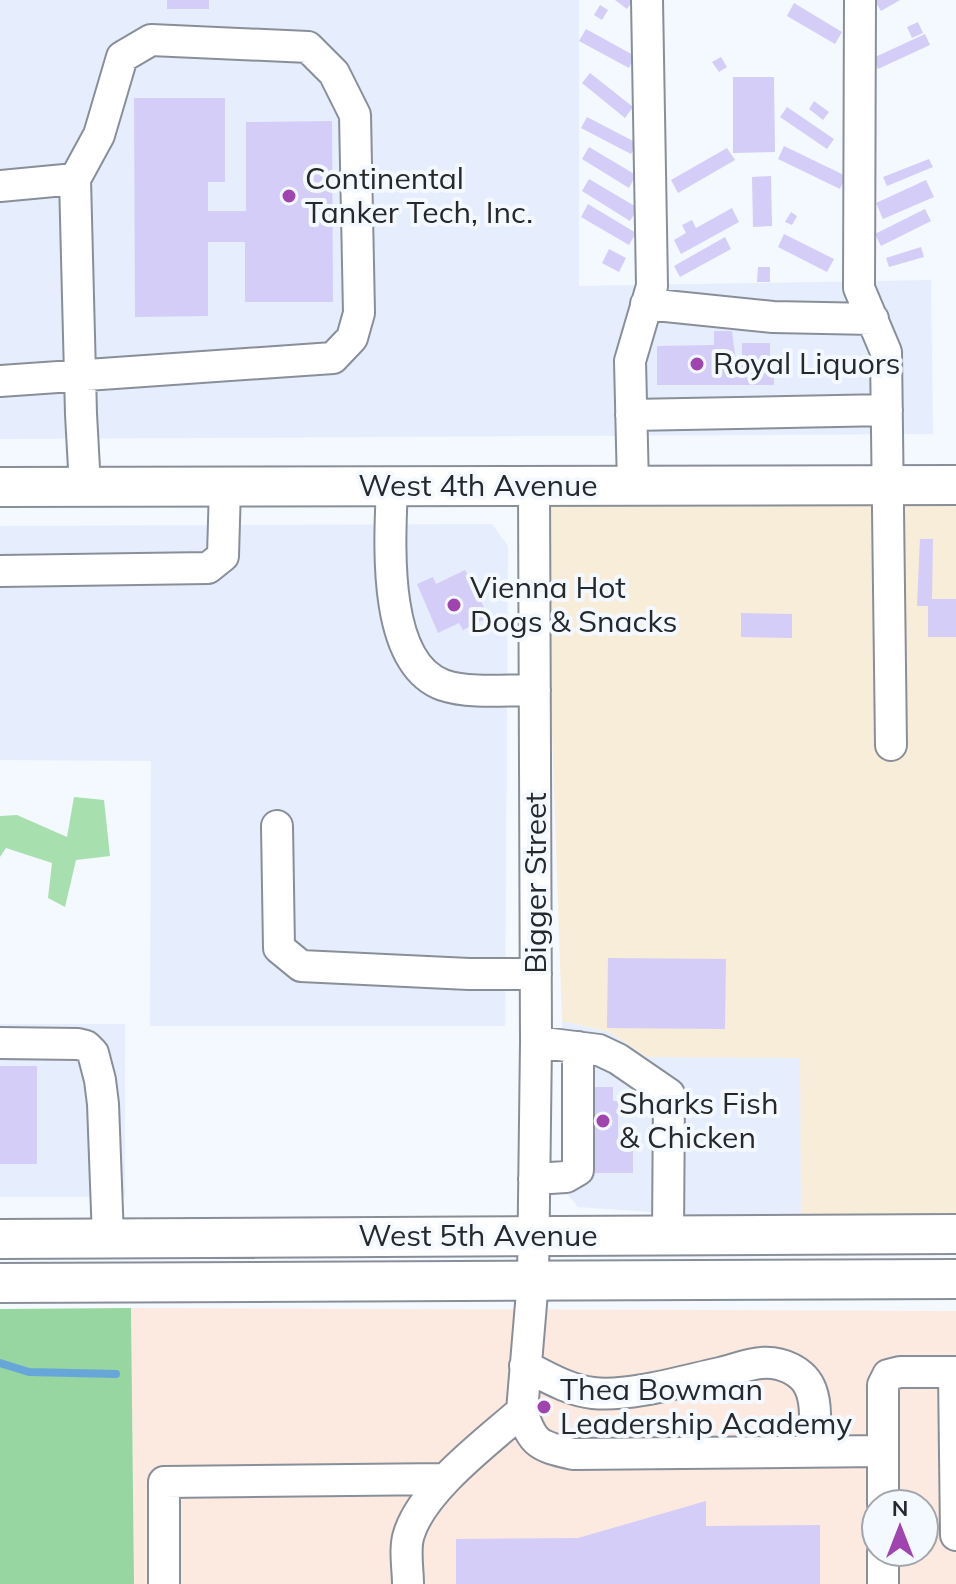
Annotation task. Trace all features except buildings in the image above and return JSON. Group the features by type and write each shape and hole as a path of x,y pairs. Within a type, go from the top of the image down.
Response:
{"main road":[{"name":"West 4th Avenue","path":"0,487 956,485"},
{"name":"West 5th Avenue","path":"0,1239 956,1234"},
{"name":"West 5th Avenue","path":"0,1283 956,1279"}],"street":[{"path":"633,486 630,361 652,286 647,0"},
{"path":"860,0 859,288 886,352 891,745"},
{"path":"0,381 80,376 333,358 352,338 359,313 355,115 334,73 308,47 151,40 122,57 99,135 75,179 80,376 85,487"},
{"path":"0,186 75,179"},
{"path":"646,304 773,317 873,319"},
{"path":"631,415 887,410"},
{"path":"392,486 391,581 397,617 407,647 422,672 443,685 484,690 535,690"},
{"name":"Bigger Street","path":"522,1411 533,1280 536,1042 534,486"},
{"path":"0,571 208,568 223,556 225,487"},
{"path":"277,826 279,948 301,966 536,974"},
{"path":"536,1042 599,1050 618,1059 669,1094 668,1235"},
{"path":"0,1043 78,1044 86,1046 93,1053 103,1104 108,1238"},
{"path":"534,1179 566,1177 578,1170 578,1047"},
{"path":"525,1366 565,1386 594,1393 639,1389 761,1363 790,1367 804,1378 811,1389 815,1409 813,1451"},
{"path":"883,1488 883,1385 888,1375 955,1370 956,1535"},
{"path":"408,1584 408,1535 422,1510 445,1479 522,1411 535,1441 573,1454 883,1451"},
{"path":"164,1584 164,1482 445,1479"}],"shaded area":[{"path":"0,0 579,0 579,286 931,280 933,434 0,439"},
{"path":"956,492 956,1224 801,1223 800,1058 647,1057 609,1032 562,1021 544,494"},
{"path":"492,524 508,546 505,1026 150,1026 151,761 0,760 0,526"},
{"path":"562,1021 609,1032 647,1057 801,1058 801,1223 578,1207 561,1186"},
{"path":"0,1024 125,1024 125,1197 0,1197"},
{"name":"Thea Bowman Leadership Academy","path":"131,1308 956,1311 956,1584 134,1584"}],"green space":[{"path":"74,797 104,800 110,856 76,860 65,907 48,898 52,863 6,848 0,857 0,816 17,815 67,837"},
{"path":"131,1308 134,1584 0,1584 0,1309"}],"waterway":[{"path":"0,1363 29,1372 116,1374"}],"place":[{"name":"Continental Tanker Tech, Inc.","path":"289,196"},
{"name":"Royal Liquors","path":"697,364"},
{"name":"Vienna Hot Dogs & Snacks","path":"454,605"},
{"name":"Sharks Fish & Chicken","path":"603,1121"},
{"name":"Thea Bowman Leadership Academy","path":"544,1407"}]}
